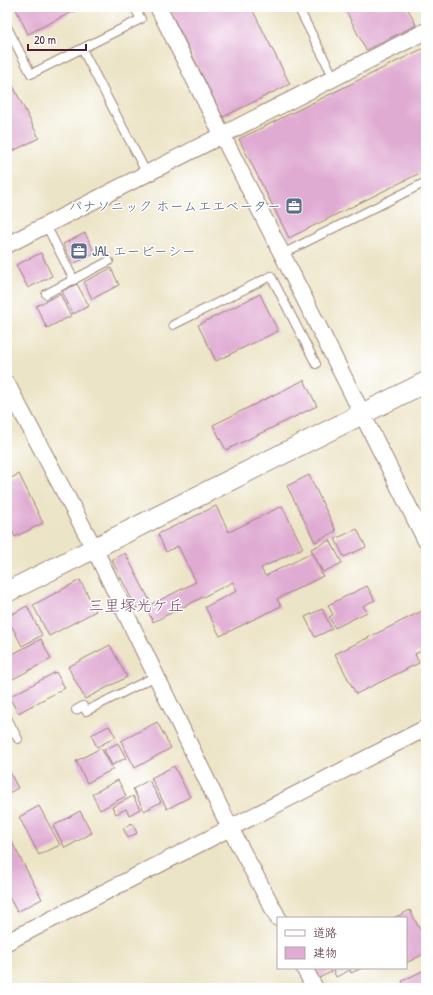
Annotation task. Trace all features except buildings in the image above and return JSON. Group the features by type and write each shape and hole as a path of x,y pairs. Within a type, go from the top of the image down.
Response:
{"street":[{"path":"158,7 364,414 426,540"},
{"path":"7,245 426,31"},
{"path":"7,592 426,382"},
{"path":"7,384 94,548 230,828 277,917"},
{"path":"7,942 426,728"},
{"path":"305,969 315,988"}],"lane":[{"path":"7,27 31,74 141,19 134,7"},
{"path":"298,7 334,78"},
{"path":"82,49 147,174"},
{"path":"282,254 426,182"},
{"path":"46,225 74,280"},
{"path":"46,294 109,261"},
{"path":"173,325 271,276 316,364"},
{"path":"76,710 83,706 86,711 156,676"},
{"path":"7,718 18,739"}],"place":[{"name":"パナソニック ホームエエベーター","path":"294,206"},
{"name":"JAL エービーシー","path":"79,251"}],"district":[{"name":"三里塚光ケ丘","path":"136,605"}]}
